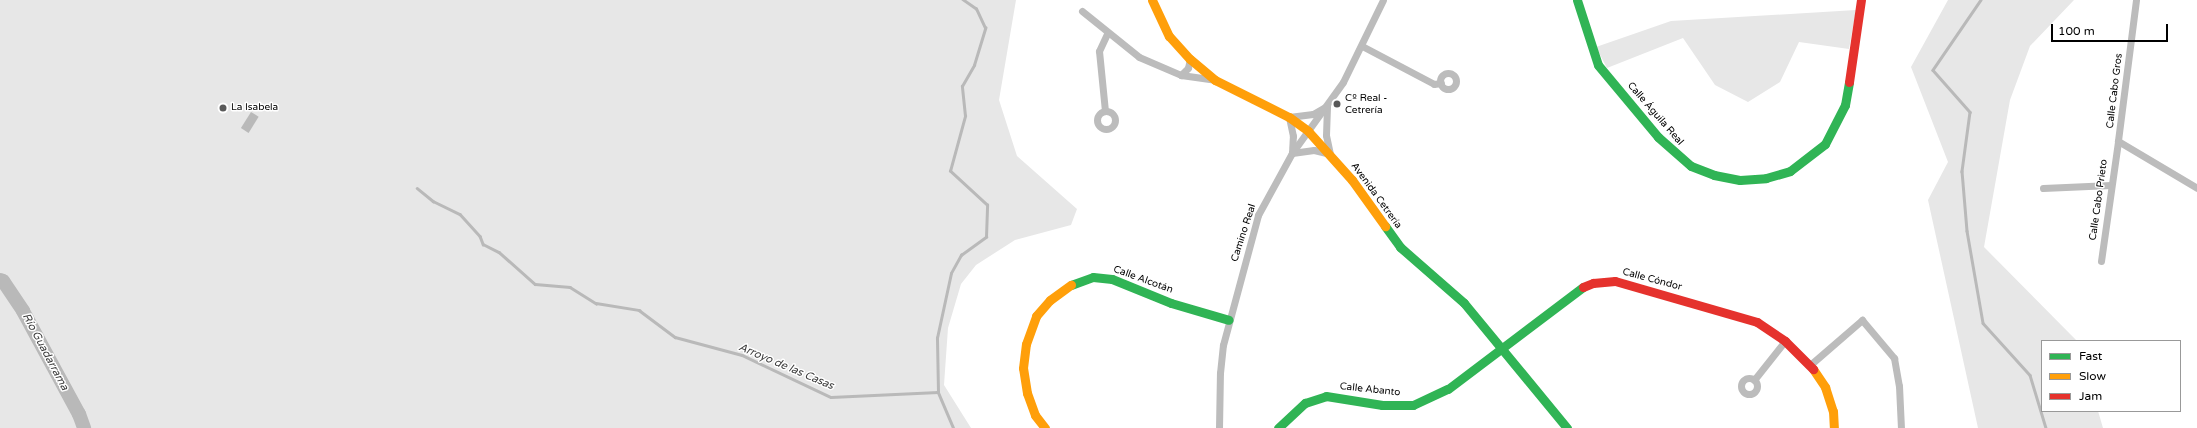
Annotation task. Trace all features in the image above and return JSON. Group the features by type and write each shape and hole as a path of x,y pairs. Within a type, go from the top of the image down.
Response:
{"street":[{"name":"Avenida Cetrería","path":"1152,0 1169,36 1190,59 1215,80 1289,116 1308,131 1352,180 1400,247 1464,303 1567,428"},
{"name":"Camino Real","path":"1219,428 1220,373 1229,320 1258,215 1292,153 1343,82 1362,46 1383,0"},
{"name":"Calle Águila Real","path":"1577,0 1598,65 1658,137 1691,166 1714,175 1740,180 1766,178 1790,171 1825,144 1845,106 1862,0"},
{"name":"Calle Cabo Gros","path":"2136,0 2118,141 2197,188"},
{"path":"1082,11 1107,34 1139,57 1181,75 1215,80"},
{"path":"1105,111 1099,51 1107,34"},
{"path":"1362,46 1434,84 1441,83"},
{"path":"1181,75 1188,68 1190,59"},
{"path":"1327,106 1326,135 1330,154 1314,150 1292,153 1289,116 1313,114 1327,106"},
{"name":"Calle Cabo Prieto","path":"2101,261 2110,185 2118,141"},
{"path":"2043,188 2110,185"},
{"name":"Calle Alcotán","path":"1045,428 1035,415 1027,393 1023,368 1026,344 1036,316 1050,300 1071,285 1093,277 1112,279 1171,303 1229,320"},
{"name":"Calle Cóndor","path":"1502,348 1576,290 1593,283 1615,281 1750,320 1785,341 1810,365 1825,386 1834,412 1834,428"},
{"path":"1810,365 1862,320 1894,358 1899,386 1901,428"},
{"path":"1754,380 1785,341"},
{"name":"Calle Abanto","path":"1278,428 1305,403 1326,396 1382,405 1413,405 1448,389 1502,348"}],"shaded area":[{"path":"0,0 1016,0 999,100 1017,156 1077,209 1071,225 1015,240 976,265 961,284 948,328 944,385 971,428 0,428"},
{"path":"1948,0 2074,0 2030,46 2010,100 1984,247 2076,340 2041,340 2041,412 2098,412 2103,428 1978,428 1928,200 1948,162 1911,67"},
{"path":"1856,10 1849,49 1799,42 1780,82 1748,102 1715,85 1683,38 1607,68 1596,47 1671,21"},
{"path":"251,112 259,117 249,133 241,128"}],"waterway":[{"path":"953,428 938,392 937,338 951,273 961,255 986,237 987,205 950,171 965,116 962,86 974,65 985,28 976,9 963,0"},
{"path":"1981,0 1933,70 1970,112 1962,171 1967,231 1983,323 2030,375 2041,411"},
{"name":"Arroyo de las Casas","path":"417,188 433,201 460,214 480,236 483,244 499,252 535,284 570,287 596,303 639,310 675,337 742,355 831,397 938,392"},
{"name":"Río Guadarrama","path":"0,280 3,281 23,311 79,414 84,428"},
{"path":"2041,412 2046,428"}],"traffic: fast":[{"path":"1577,0 1598,65 1658,137 1691,166 1714,175 1740,180 1766,178 1790,171 1825,144 1845,105 1849,82"},
{"path":"1385,226 1400,247 1464,303 1567,428"},
{"path":"1071,285 1093,277 1112,279 1171,303 1229,320"},
{"path":"1278,428 1305,403 1326,396 1382,405 1413,405 1448,389 1583,287"}],"traffic: slow":[{"path":"1152,0 1169,36 1190,59 1215,80 1289,117 1308,131 1352,180 1385,226"},
{"path":"1045,428 1035,415 1027,393 1023,368 1026,344 1036,316 1050,300 1071,285"},
{"path":"1813,369 1825,387 1833,411 1834,428"}],"traffic: jam":[{"path":"1849,82 1861,0"},
{"path":"1583,287 1593,283 1615,281 1757,322 1785,341 1813,369"}],"place":[{"name":"Cº Real - Cetrería","path":"1337,104"},
{"name":"La Isabela","path":"223,108"}]}
